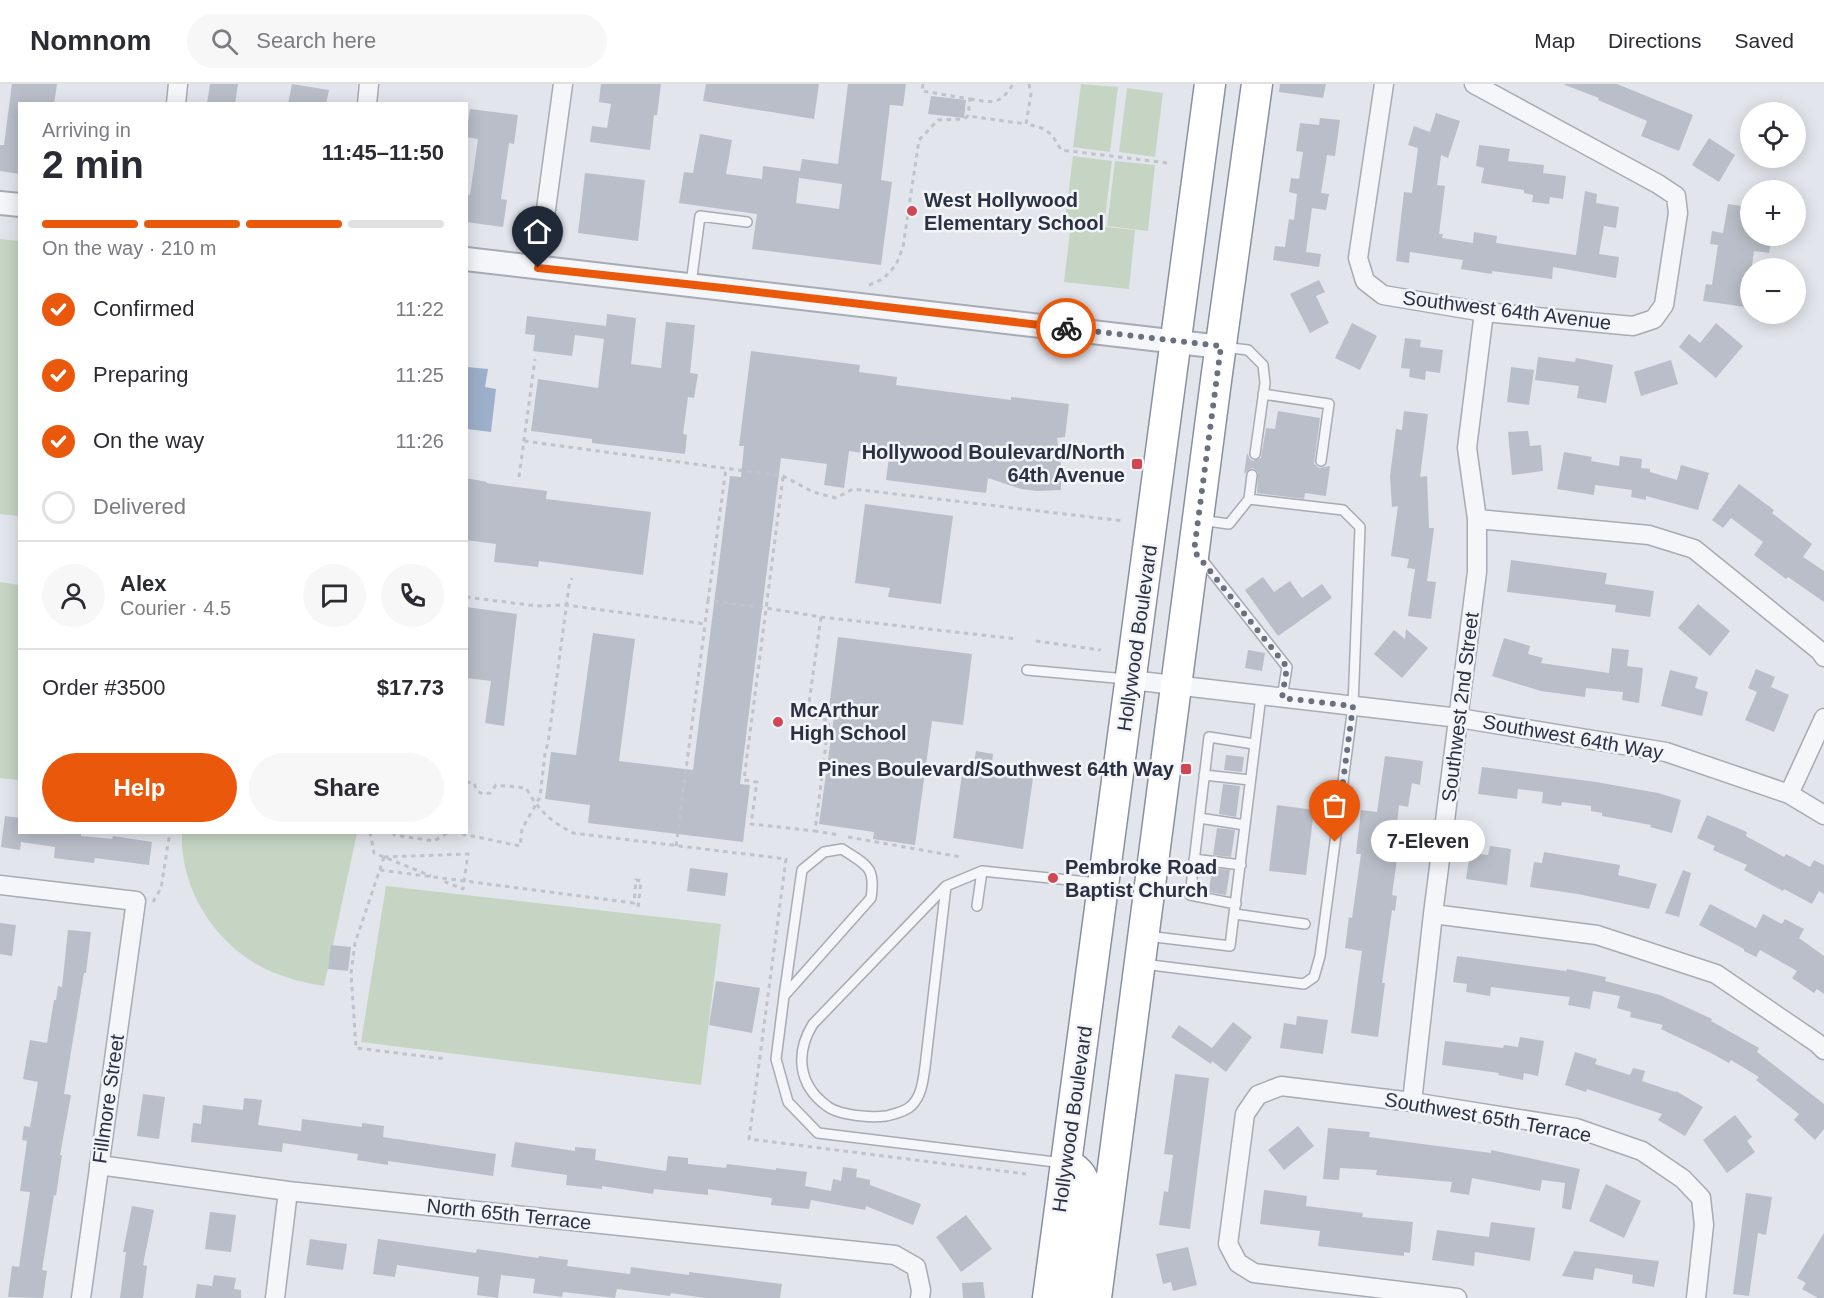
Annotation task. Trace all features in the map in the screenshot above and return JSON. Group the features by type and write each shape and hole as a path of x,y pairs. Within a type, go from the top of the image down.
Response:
{"highway":[{"name":"Hollywood Boulevard","path":"1048,1298 1210,84"},
{"path":"1096,1298 1257,84"},
{"path":"1066,1163 1075,1169 1085,1182 1086,1194 1074,1298"}],"street":[{"path":"176,102 178,84"},
{"path":"367,102 369,84"},
{"path":"538,268 563,84"},
{"name":"Southwest 64th Avenue","path":"1384,84 1358,258 1365,281 1383,295 1484,312 1633,326 1654,319 1664,305 1678,213 1676,196 1658,183 1474,84"},
{"path":"0,203 18,205"},
{"path":"468,259 1221,346"},
{"name":"Southwest 2nd Street","path":"1412,1102 1433,914 1477,572 1477,519 1467,448 1484,312"},
{"path":"1477,519 1649,535 1694,549 1820,651 1824,657"},
{"name":"Southwest 64th Way","path":"1131,680 1458,718 1666,752 1789,794 1824,815"},
{"path":"1789,794 1824,718"},
{"path":"0,885 143,903"},
{"name":"Fillmore Street","path":"81,1298 99,1165 143,903"},
{"path":"1433,914 1597,935 1716,974 1824,1050"},
{"name":"Southwest 65th Terrace","path":"1457,1298 1254,1273 1238,1263 1228,1244 1245,1114 1258,1095 1281,1086 1412,1102 1576,1128 1642,1151 1683,1179 1701,1198 1704,1225 1696,1298"},
{"name":"North 65th Terrace","path":"99,1165 288,1191 895,1255 916,1267 921,1290 920,1298"},
{"path":"275,1298 288,1191"}],"lane":[{"path":"691,284 700,216 747,222"},
{"path":"1221,346 1248,350 1263,365 1265,383 1255,454"},
{"path":"1263,394 1329,404 1321,460"},
{"path":"1198,520 1229,524 1249,499 1252,475"},
{"path":"1142,950 1304,984 1314,976 1320,956 1353,706 1360,527 1343,510 1249,499"},
{"path":"1194,551 1287,667 1282,698"},
{"path":"1027,670 1131,680"},
{"path":"1142,950 1230,946 1261,696"},
{"path":"1254,744 1209,737 1190,895 1235,909 1305,924"},
{"path":"1204,775 1250,780"},
{"path":"1199,818 1245,825"},
{"path":"784,996 871,898 874,882 869,867 842,849 824,852 802,870 784,996 776,1059 788,1102 818,1133 1066,1163"},
{"path":"1194,859 1241,865"},
{"path":"946,886 921,1091 911,1106 896,1114 877,1117 849,1114 828,1107 806,1083 801,1053 805,1037 813,1024 946,886 982,871 1104,884"},
{"path":"977,906 982,871"}],"path":[{"path":"923,84 922,91 994,103 1006,96 1013,84"},
{"path":"1026,124 1031,94 1029,84"},
{"path":"968,116 970,99"},
{"path":"869,285 883,279 896,265 903,247 919,140 938,120 964,119 968,116 1043,127 1054,137 1061,150 1168,163"},
{"path":"519,477 535,359"},
{"path":"524,441 783,476 813,492 836,498 853,489 1124,521"},
{"path":"705,624 726,468"},
{"path":"783,476 744,780 757,782 751,824 815,831 961,857"},
{"path":"461,834 520,846 522,829 540,797 568,586 572,578"},
{"path":"468,597 537,606 566,605 705,624"},
{"path":"676,846 708,601 821,617 1017,639"},
{"path":"815,831 829,720 807,717 821,617"},
{"path":"1036,641 1101,650"},
{"path":"468,783 474,783 477,791 483,794 490,793 496,785 526,788 536,806 553,822 573,833 786,859 749,1139 1026,1174"},
{"path":"143,903 161,888 170,834"},
{"path":"370,834 374,853 463,889 468,854 384,857"},
{"path":"394,834 434,841 447,834"},
{"path":"384,857 355,943 351,973 356,1048 446,1059"},
{"path":"380,870 634,903 636,880 641,881 638,908"}],"green space":[{"path":"1081,84 1118,87 1110,152 1073,147"},
{"path":"1127,88 1163,93 1155,157 1119,152"},
{"path":"1073,156 1112,161 1104,226 1065,221"},
{"path":"1115,161 1155,165 1148,231 1107,226"},
{"path":"1071,223 1135,230 1129,289 1064,282"},
{"path":"0,239 18,241 18,516 0,514"},
{"path":"0,582 18,585 18,780 0,778"},
{"path":"182,834 357,834 324,986 274,973 244,956 231,945 208,919 199,904 186,872"},
{"path":"386,886 721,924 701,1085 361,1042"}],"water":[{"path":"468,367 488,369 485,387 496,389 491,432 468,429"}],"building":[{"path":"12,84 57,84 54,102 18,102 18,174 0,171 0,145 4,145"},
{"path":"210,84 238,84 235,102 207,102"},
{"path":"292,84 329,90 326,102 288,102"},
{"path":"601,84 661,84 657,115 654,115 650,150 590,142 592,126 607,128 611,104 599,102"},
{"path":"706,84 819,84 814,119 703,101"},
{"path":"848,84 906,84 903,106 890,105 881,180 892,182 881,265 752,249 757,214 679,203 684,172 693,173 700,134 732,140 726,174 762,179 763,166 800,171 802,159 838,164","holes":["799,178 842,184 839,209 796,203"]},
{"path":"1280,84 1326,84 1323,98 1279,92"},
{"path":"1565,84 1617,84 1693,115 1679,151 1641,136 1647,121"},
{"path":"931,96 966,100 964,118 928,114"},
{"path":"470,109 518,115 514,144 509,143 501,199 507,200 503,227 468,222 468,195 470,195 478,139 468,137"},
{"path":"1436,113 1460,121 1448,158 1441,155 1437,185 1445,186 1439,234 1443,234 1442,238 1473,243 1474,232 1497,236 1496,243 1576,255 1585,191 1597,194 1596,203 1619,207 1616,228 1604,226 1599,254 1619,257 1616,278 1553,267 1552,279 1492,271 1492,274 1461,269 1463,260 1410,252 1409,263 1396,261 1404,192 1412,193 1418,148 1408,145 1414,126 1430,132"},
{"path":"1320,118 1340,120 1335,156 1327,155 1321,193 1329,194 1326,210 1312,208 1306,252 1321,254 1319,267 1273,260 1275,246 1285,247 1289,219 1294,220 1297,194 1289,192 1291,178 1299,179 1303,152 1296,151 1300,123 1319,125"},
{"path":"1709,138 1735,155 1719,182 1692,165"},
{"path":"1479,145 1510,149 1508,161 1544,165 1543,173 1566,176 1563,199 1550,197 1549,204 1532,202 1533,195 1524,193 1524,190 1481,183 1484,168 1476,166"},
{"path":"585,173 645,180 638,241 578,233"},
{"path":"1728,204 1740,206 1740,246 1770,246 1769,253 1754,251 1753,258 1740,258 1740,306 1703,301 1706,284 1712,285 1718,245 1710,244 1712,231 1723,233"},
{"path":"1319,280 1325,292 1316,296 1329,323 1310,333 1290,294"},
{"path":"607,314 636,318 631,364 661,368 666,322 695,325 690,373 698,374 694,398 688,397 683,434 687,435 685,454 592,443 592,439 531,431 538,379 598,388 604,339 575,335 572,356 533,351 535,335 525,334 527,316 606,326"},
{"path":"1352,323 1377,336 1360,370 1335,358"},
{"path":"1716,323 1743,346 1716,378 1679,347 1689,334 1700,343"},
{"path":"1405,338 1421,340 1420,347 1443,350 1440,373 1426,371 1425,380 1409,377 1410,369 1401,368"},
{"path":"751,351 860,365 859,372 897,377 896,385 1011,400 1011,397 1069,404 1065,437 1057,438 1061,465 1061,490 1021,489 988,478 986,493 886,480 889,457 849,451 844,488 824,485 827,464 781,458 740,784 750,785 743,842 588,823 590,805 545,799 551,752 576,755 593,633 635,639 619,761 693,770 730,476 741,477 744,446 739,446"},
{"path":"1538,357 1575,362 1576,358 1613,365 1606,403 1577,398 1579,386 1535,380"},
{"path":"1671,360 1678,384 1641,396 1634,372"},
{"path":"1511,367 1534,370 1529,405 1507,402"},
{"path":"1278,411 1320,418 1314,464 1319,468 1330,466 1326,496 1305,493 1304,499 1257,493 1258,472 1253,468 1244,474 1247,453 1253,461 1261,458 1266,428 1275,429"},
{"path":"1404,411 1428,414 1420,477 1427,476 1429,528 1434,528 1427,581 1436,582 1431,619 1408,616 1415,569 1407,568 1409,559 1391,556 1398,506 1392,507 1390,476 1396,429 1402,430"},
{"path":"1528,431 1530,446 1541,445 1543,471 1512,475 1508,432"},
{"path":"1564,452 1592,457 1591,461 1619,466 1620,456 1642,459 1641,468 1650,469 1650,472 1677,480 1681,465 1709,473 1698,510 1646,496 1646,500 1631,497 1632,490 1595,485 1594,495 1557,489"},
{"path":"468,478 547,491 546,499 651,512 643,575 539,561 538,567 494,562 496,544 468,540"},
{"path":"1739,484 1774,510 1772,513 1812,544 1803,557 1824,571 1824,602 1788,577 1786,579 1754,555 1763,542 1731,518 1723,528 1712,520"},
{"path":"865,504 953,516 941,604 888,597 890,588 855,583"},
{"path":"1511,560 1607,573 1605,584 1654,591 1650,617 1615,612 1616,605 1507,592"},
{"path":"1263,577 1274,592 1290,581 1302,598 1322,584 1332,598 1278,636 1245,590"},
{"path":"1698,604 1730,631 1710,656 1678,628"},
{"path":"468,607 517,614 504,726 485,723 491,681 468,678"},
{"path":"1406,629 1428,648 1402,678 1374,654 1394,630 1405,639"},
{"path":"838,637 972,654 963,725 932,721 915,845 873,839 874,832 819,824 835,709 829,708"},
{"path":"1504,638 1530,646 1528,654 1543,658 1541,663 1609,673 1612,648 1629,650 1627,666 1643,668 1639,703 1622,700 1623,692 1586,688 1585,697 1541,691 1492,676"},
{"path":"1248,650 1265,653 1262,671 1245,668"},
{"path":"1756,669 1775,677 1771,687 1789,695 1774,732 1745,720 1757,692 1748,688"},
{"path":"1670,670 1698,677 1695,688 1708,692 1702,716 1661,706"},
{"path":"976,751 993,754 991,772 1033,778 1023,849 953,838 963,767 973,768"},
{"path":"1226,755 1244,757 1242,772 1224,770"},
{"path":"1385,756 1423,761 1420,785 1412,783 1408,807 1399,805 1396,835 1406,836 1403,859 1397,859 1392,895 1397,896 1395,911 1392,910 1382,983 1385,983 1378,1037 1351,1033 1362,951 1345,948 1349,917 1352,918 1361,854 1356,854 1361,810 1377,812"},
{"path":"1482,767 1596,782 1658,793 1681,800 1672,833 1650,827 1651,825 1602,816 1602,813 1591,811 1591,806 1562,802 1561,806 1542,803 1543,792 1518,789 1517,799 1478,794"},
{"path":"1223,784 1240,786 1236,817 1219,814"},
{"path":"1277,805 1314,810 1306,875 1269,871"},
{"path":"1707,815 1747,832 1746,836 1784,857 1786,854 1810,867 1814,860 1824,865 1824,894 1819,891 1812,904 1744,870 1747,865 1713,850 1715,846 1697,838"},
{"path":"5,816 18,818 18,834 81,834 81,836 112,839 113,836 152,842 149,865 95,858 94,863 54,858 55,847 21,842 20,850 1,847"},
{"path":"1217,828 1235,830 1231,857 1213,855"},
{"path":"1490,846 1511,849 1507,885 1466,879 1470,853 1488,855"},
{"path":"1544,852 1620,865 1618,875 1657,884 1649,909 1578,894 1530,887 1534,862 1542,863"},
{"path":"690,868 728,873 725,896 687,891"},
{"path":"1212,868 1230,870 1226,895 1209,892"},
{"path":"1683,870 1691,873 1679,917 1665,913"},
{"path":"1710,904 1756,928 1763,914 1782,924 1785,919 1804,929 1799,938 1824,956 1824,994 1817,989 1814,993 1792,978 1797,971 1760,950 1756,957 1699,925"},
{"path":"0,923 16,925 12,956 0,954"},
{"path":"68,930 91,932 86,973 84,973 64,1094 71,1095 42,1270 47,1271 43,1298 8,1297 12,1266 19,1267 30,1192 20,1191 27,1141 22,1140 24,1126 30,1127 38,1082 23,1079 30,1040 47,1043 54,1000 56,1000 58,986 62,987"},
{"path":"331,945 351,947 348,971 328,969"},
{"path":"1457,956 1566,971 1567,969 1606,977 1605,981 1660,995 1712,1019 1711,1021 1759,1048 1757,1052 1824,1104 1824,1129 1815,1140 1794,1120 1799,1114 1756,1080 1759,1077 1731,1060 1729,1063 1661,1029 1663,1025 1630,1017 1631,1012 1617,1008 1620,996 1593,991 1590,1009 1568,1005 1570,997 1491,987 1490,996 1466,992 1467,984 1453,982"},
{"path":"716,981 760,988 752,1033 709,1025"},
{"path":"1297,1016 1328,1020 1323,1054 1280,1048 1284,1023 1296,1025"},
{"path":"1233,1022 1252,1037 1226,1072 1171,1037 1179,1025 1212,1048"},
{"path":"1520,1037 1544,1041 1538,1076 1524,1073 1523,1080 1498,1075 1499,1073 1442,1065 1445,1041 1503,1048 1504,1045 1518,1047"},
{"path":"1575,1052 1597,1059 1595,1064 1630,1075 1633,1068 1645,1071 1642,1081 1676,1091 1703,1107 1685,1136 1658,1120 1662,1114 1587,1089 1586,1092 1565,1085"},
{"path":"1175,1074 1209,1078 1190,1229 1159,1225 1164,1191 1168,1192 1173,1155 1164,1154"},
{"path":"143,1094 165,1097 159,1139 137,1136"},
{"path":"244,1098 262,1100 258,1125 301,1131 302,1119 362,1127 362,1123 384,1126 383,1137 496,1154 493,1176 388,1161 388,1165 357,1160 358,1154 283,1143 282,1152 191,1142 193,1123 201,1124 203,1105 243,1110"},
{"path":"1735,1115 1752,1137 1747,1141 1755,1152 1727,1173 1703,1140"},
{"path":"1298,1126 1314,1146 1284,1170 1268,1150"},
{"path":"1328,1128 1370,1132 1369,1137 1491,1153 1491,1150 1580,1169 1571,1210 1562,1208 1565,1183 1542,1180 1540,1191 1472,1178 1469,1195 1450,1192 1452,1182 1376,1175 1377,1170 1340,1168 1339,1180 1323,1179"},
{"path":"515,1142 575,1151 575,1147 596,1149 595,1160 666,1171 668,1156 688,1158 688,1164 726,1168 727,1164 807,1172 805,1186 831,1191 833,1179 841,1181 843,1167 857,1169 856,1177 870,1180 870,1185 921,1204 913,1225 866,1206 865,1210 811,1200 809,1209 771,1205 772,1198 708,1189 708,1195 654,1189 653,1194 602,1186 602,1189 566,1185 567,1175 511,1167"},
{"path":"1606,1184 1641,1201 1624,1238 1589,1221"},
{"path":"1264,1190 1307,1196 1306,1206 1363,1213 1362,1217 1413,1222 1410,1253 1404,1252 1404,1256 1318,1246 1320,1231 1260,1224"},
{"path":"1746,1193 1772,1197 1766,1235 1758,1233 1749,1296 1733,1294"},
{"path":"132,1206 154,1210 143,1265 147,1266 143,1298 120,1298 126,1252 123,1252"},
{"path":"210,1212 236,1215 231,1252 205,1249"},
{"path":"966,1215 992,1249 961,1272 936,1237"},
{"path":"1491,1222 1535,1228 1530,1261 1475,1252 1474,1266 1432,1260 1437,1230 1489,1237"},
{"path":"1824,1233 1824,1298 1818,1298 1802,1289 1806,1283 1797,1278"},
{"path":"310,1239 347,1244 343,1270 306,1265"},
{"path":"378,1239 476,1253 477,1249 568,1260 567,1266 630,1274 631,1267 782,1284 780,1298 705,1298 617,1289 615,1298 563,1292 562,1297 533,1293 535,1279 501,1275 498,1298 477,1295 479,1277 397,1265 395,1277 373,1274"},
{"path":"1188,1247 1197,1285 1173,1291 1171,1282 1163,1284 1156,1254"},
{"path":"1574,1251 1659,1261 1654,1287 1632,1283 1633,1275 1595,1268 1593,1280 1562,1276"},
{"path":"214,1275 236,1278 234,1289 241,1290 241,1298 195,1298 197,1284 212,1286"},
{"path":"983,1282 985,1298 963,1298 962,1283"}],"way so far":[{"path":"1066,328 1221,346 1194,551 1287,667 1282,698 1353,706 1335,842"}],"place":[{"name":"West Hollywood Elementary School","path":"912,211"},
{"name":"Hollywood Boulevard/North 64th Avenue","path":"1137,464"},
{"name":"McArthur High School","path":"778,722"},
{"name":"Pines Boulevard/Southwest 64th Way","path":"1186,769"},
{"name":"7-Eleven","path":"1335,842"},
{"name":"Pembroke Road Baptist Church","path":"1053,878"}],"route":[{"path":"538,268 1066,328"}]}
